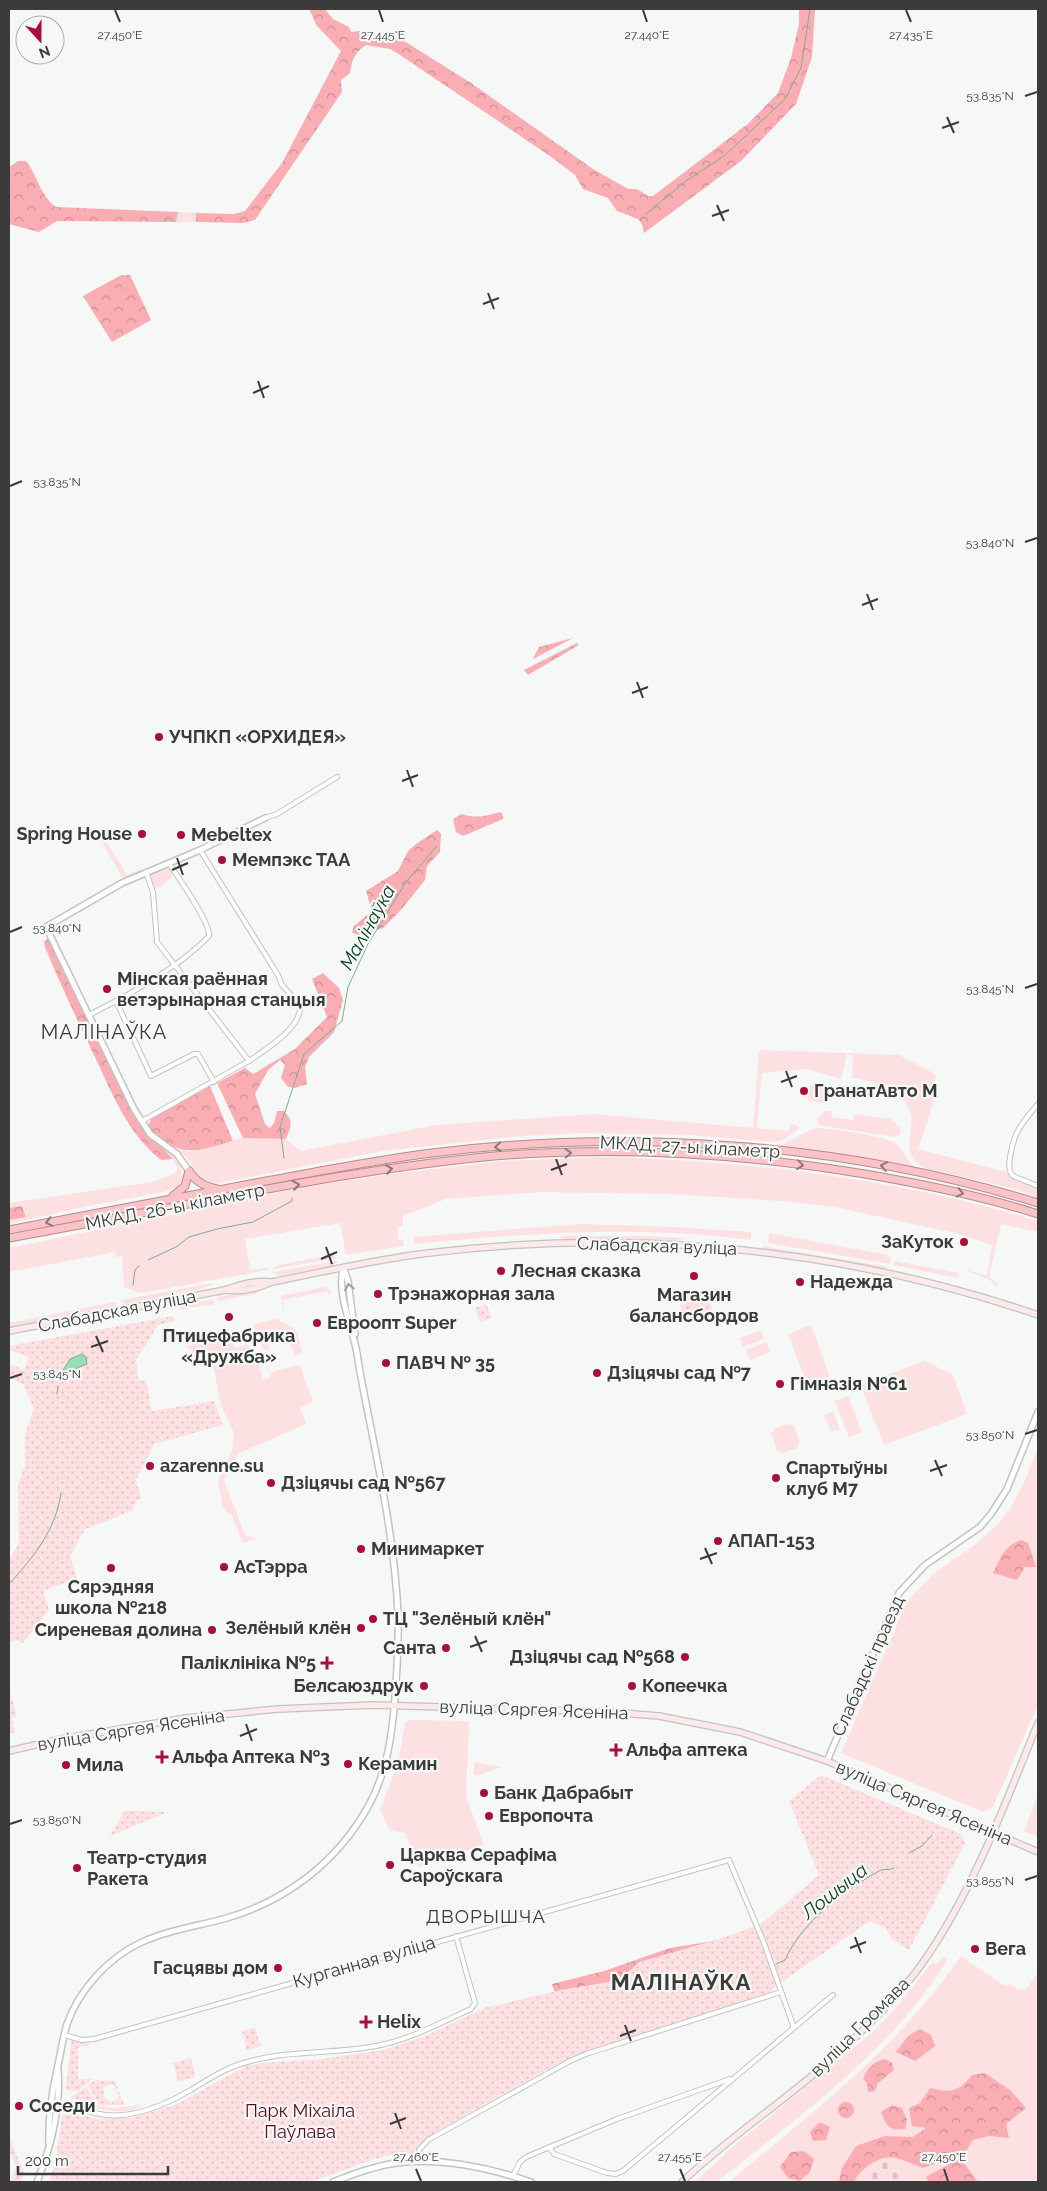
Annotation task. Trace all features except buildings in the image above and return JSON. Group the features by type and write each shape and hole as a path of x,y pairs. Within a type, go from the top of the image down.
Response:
{"highway":[{"name":"МКАД, 27-ы кіламетр","path":"338,1168 423,1154 491,1147 634,1141 742,1148 834,1157 932,1175 1038,1203"},
{"name":"МКАД, 27-ы кіламетр","path":"341,1177 486,1157 612,1152 697,1154 748,1158 876,1176 935,1187 1038,1214"},
{"name":"МКАД, 26-ы кіламетр","path":"9,1230 338,1168"},
{"path":"189,1171 196,1181 202,1185 221,1190"},
{"path":"166,1199 182,1190 189,1171"},
{"name":"МКАД, 26-ы кіламетр","path":"9,1238 341,1177"}],"main road":[{"name":"Слабадская вуліца","path":"9,1331 225,1290 238,1291 262,1287 272,1282 410,1256 482,1247 560,1243 670,1243 776,1254 868,1269 935,1284 1038,1315"},
{"name":"вуліца Сяргея Ясеніна","path":"9,1751 69,1738 210,1715 278,1709 394,1705 610,1712 660,1716 740,1732 826,1761 1038,1852"},
{"name":"вуліца Громава","path":"682,2182 723,2146 825,2065 894,1997 928,1956 966,1889 993,1832 1038,1723"}],"street":[{"path":"189,1171 182,1159 155,1138 142,1121 46,927 121,884 277,814 337,777"},
{"path":"142,1121 214,1082 280,1040 299,1014 300,1005 282,985 278,975 200,850"},
{"path":"89,1015 116,1001 175,964 203,943 209,936 210,932 169,863"},
{"path":"146,872 153,892 157,942 249,1061"},
{"path":"116,1001 152,1076 194,1054 198,1054 214,1082"},
{"path":"1038,1104 1019,1126 1014,1135 1009,1167 1013,1176 1038,1186"},
{"path":"37,2182 53,2131 58,2066 64,2035 74,2008 82,1994 101,1971 118,1956 140,1942 226,1918 269,1902 297,1885 328,1860 358,1824 380,1780 389,1752 394,1705 398,1617 396,1580 385,1503 355,1342 355,1320 348,1281 343,1268"},
{"name":"Слабадскі праезд","path":"826,1761 899,1593 926,1564 980,1527 991,1514 1008,1490 1038,1412"},
{"name":"Курганная вуліца","path":"64,2035 82,2040 94,2039 729,1860 765,1944 794,2028"},
{"path":"54,2101 99,2114 140,2112 173,2100 225,2070 252,2060 356,2050 405,2038 471,2009 475,2003 456,1936"},
{"path":"419,2161 419,2150 428,2140 570,2061 586,2054 781,1992"},
{"path":"549,2147 554,2154 607,2173 616,2174 623,2171 833,1995"},
{"path":"513,2176 520,2162 526,2157 617,2119 734,2077"},
{"path":"333,2182 381,2166 419,2161 464,2165 531,2182"}],"green space":[{"path":"309,9 325,9 333,19 349,27 351,32 359,31 401,39 471,83 593,169 628,189 637,189 648,196 653,196 749,123 778,93 791,58 799,24 799,9 815,9 812,57 796,104 741,161 644,233 642,224 638,219 617,211 608,198 583,189 575,175 550,156 397,53 390,49 366,45 354,57 350,73 341,80 342,92 255,220 244,223 196,222 196,213 234,214 245,211 282,163 341,51 317,26"},
{"path":"18,161 26,161 43,192 56,207 178,212 176,222 57,221 39,232 9,224 9,167"},
{"path":"178,212 196,213 196,222 176,222"},
{"path":"121,275 130,275 151,320 112,342 83,296"},
{"path":"573,638 533,659 539,647"},
{"path":"577,643 579,645 528,675 524,670"},
{"path":"500,812 503,819 463,836 456,832 453,819 462,814 476,817"},
{"path":"437,830 441,834 440,852 427,866 425,880 401,910 383,928 359,936 352,932 354,926 372,911 366,891 398,871 408,851"},
{"path":"104,838 127,875 142,868 142,870 127,878 122,877 102,842"},
{"path":"169,867 173,876 160,887 155,888 149,873"},
{"path":"48,939 142,1127 173,1159 161,1160 139,1138 121,1112 45,947 44,941"},
{"path":"323,973 339,988 343,1000 334,1032 309,1057 305,1067 307,1084 295,1088 288,1087 281,1078 285,1065 280,1060 268,1070 255,1094 265,1124 270,1128 274,1123 277,1111 284,1111 287,1115 291,1124 286,1139 243,1138 217,1083 245,1068 253,1074 295,1049 327,1017 312,979"},
{"path":"759,1050 899,1055 935,1074 928,1121 918,1149 1006,1172 1013,1178 1038,1188 1038,1198 1016,1189 924,1168 915,1161 910,1153 911,1118 909,1108 893,1091 875,1086 875,1082 852,1078 853,1056 847,1054 841,1079 807,1069 762,1073 757,1128 789,1131 790,1124 797,1125 799,1128 784,1140 774,1142 690,1135 582,1133 522,1136 383,1151 214,1184 199,1179 187,1157 170,1145 189,1152 243,1138 286,1139 301,1151 436,1125 594,1114 753,1128"},
{"path":"810,1085 830,1089 831,1094 824,1103 808,1101"},
{"path":"210,1086 233,1141 206,1149 181,1149 161,1138 148,1126 151,1119"},
{"path":"826,1111 832,1111 831,1117 853,1120 855,1114 890,1119 900,1127 901,1133 894,1137 819,1125 817,1119"},
{"path":"142,1127 180,1163 182,1177 178,1187 164,1192 83,1207 9,1224 9,1220 26,1216 23,1206 9,1208 9,1203 152,1182 172,1175 178,1169 173,1159"},
{"path":"819,1128 858,1133 890,1140 898,1146 910,1163 917,1168 841,1154 778,1146 808,1131"},
{"path":"602,1157 658,1159 768,1168 876,1183 930,1193 1038,1221 1038,1232 1001,1224 989,1277 996,1282 998,1288 990,1280 968,1271 967,1269 969,1267 969,1271 987,1275 992,1245 955,1233 835,1207 783,1201 669,1194 541,1192 446,1199 403,1216 403,1226 398,1227 398,1240 403,1240 404,1246 346,1255 340,1223 245,1239 250,1270 266,1268 268,1270 140,1293 124,1287 122,1256 116,1257 115,1252 9,1272 9,1248 310,1186 501,1161"},
{"path":"22,1206 26,1217 9,1220 9,1208"},
{"path":"580,1224 751,1232 751,1240 667,1233 582,1232 414,1244 413,1237"},
{"path":"769,1233 888,1255 891,1259 890,1264 768,1243"},
{"path":"560,1236 649,1236 691,1239 563,1240"},
{"path":"762,1246 889,1267 884,1270 766,1250"},
{"path":"333,1255 337,1258 272,1269 278,1265"},
{"path":"337,1261 333,1266 279,1276 272,1272"},
{"path":"894,1261 959,1273 958,1278 893,1265"},
{"path":"212,1283 212,1285 194,1291 127,1304 121,1300"},
{"path":"325,1287 330,1291 331,1295 327,1291 283,1300 284,1314 281,1296"},
{"path":"259,1290 259,1293 219,1301 217,1297"},
{"path":"708,1295 713,1309 686,1319 680,1305"},
{"path":"213,1299 214,1304 178,1310 182,1305"},
{"path":"116,1302 116,1306 112,1308 9,1328 9,1323"},
{"path":"486,1304 492,1318 480,1322 475,1308"},
{"path":"173,1316 175,1321 158,1325 136,1360 138,1379 146,1381 152,1411 214,1401 223,1425 154,1444 136,1480 141,1498 136,1501 132,1511 85,1529 70,1556 77,1578 43,1591 49,1610 23,1643 18,1640 9,1642 9,1560 19,1543 18,1484 25,1466 25,1434 34,1409 23,1384 9,1377 9,1364 24,1370 29,1357 9,1350 9,1346"},
{"path":"276,1319 296,1330 302,1353 295,1356 287,1334 267,1341 271,1352 263,1349 256,1334 254,1324"},
{"path":"811,1325 830,1377 808,1386 788,1334"},
{"path":"761,1330 764,1339 743,1347 740,1338"},
{"path":"232,1337 234,1348 248,1345 256,1355 263,1380 270,1378 272,1372 300,1366 313,1402 300,1408 306,1424 238,1454 224,1480 245,1535 257,1539 243,1543 232,1516 223,1509 218,1481 232,1452 234,1433 221,1406 214,1368 186,1346"},
{"path":"766,1342 770,1352 750,1360 746,1350"},
{"path":"925,1361 953,1375 967,1414 884,1445 860,1385"},
{"path":"848,1396 862,1432 849,1437 835,1401"},
{"path":"833,1411 840,1429 831,1432 824,1415"},
{"path":"790,1423 791,1426 794,1425 800,1443 797,1444 799,1447 781,1454 780,1450 777,1451 771,1433 774,1432 773,1429"},
{"path":"1038,1447 1038,1705 993,1807 983,1812 841,1753 907,1602 933,1574 977,1543 998,1524 1010,1509 1026,1478"},
{"path":"1021,1540 1028,1543 1036,1567 1025,1567 1017,1580 993,1573 1007,1549 1015,1542"},
{"path":"9,1689 17,1716 11,1718 15,1732 9,1734"},
{"path":"411,1720 469,1721 466,1797 484,1844 419,1867 405,1833 390,1830 380,1810 398,1764 405,1722"},
{"path":"474,1762 502,1767 476,1776 474,1774"},
{"name":"Парк Міхаіла Паўлава","path":"821,1775 961,1834 965,1843 909,1950 892,1939 885,1928 870,1921 774,1987 770,1994 587,2051 546,2070 439,2130 425,2139 416,2153 396,2154 374,2159 311,2182 49,2182 56,2158 62,2116 68,2112 98,2119 132,2118 175,2105 246,2066 321,2059 383,2050 423,2037 485,2008 561,1990 620,1980 639,1962 719,1939 761,1924 819,1875 789,1801"},
{"path":"1038,1795 1038,1837 1024,1831"},
{"path":"124,1811 168,1812 110,1836"},
{"path":"744,1936 734,1949 558,2002 552,1984 604,1971 670,1948"},
{"path":"961,1956 1005,1986 1010,1984 1019,1990 1027,1988 1038,1973 1038,2182 729,2182 823,2104 882,2050 910,2021"},
{"path":"943,1957 947,1960 899,2025 842,2081 717,2182 696,2181 730,2149 875,2030 902,2001 932,1962 937,1965"},
{"path":"255,2027 261,2046 247,2050 242,2031"},
{"path":"920,2029 931,2035 935,2046 915,2061 896,2052 908,2036"},
{"path":"71,2041 89,2043 89,2046 78,2047 78,2079 93,2079 78,2091 66,2090"},
{"path":"191,2058 196,2077 178,2082 173,2063"},
{"path":"885,2059 892,2063 894,2070 878,2083 875,2091 868,2092 867,2083 863,2079 865,2075 874,2064"},
{"path":"985,2073 1010,2090 1026,2108 1006,2124 1009,2138 989,2136 973,2140 966,2151 923,2168 896,2158 884,2158 861,2172 854,2182 839,2182 842,2168 856,2146 885,2136 913,2137 926,2128 912,2126 909,2108 920,2103 930,2088 954,2090 963,2085 972,2075"},
{"path":"95,2080 115,2081 118,2088 115,2090 114,2085 111,2084 103,2088 104,2097 111,2103 119,2098 116,2092 119,2091 124,2105 100,2105 88,2086"},
{"path":"86,2087 97,2103 70,2098"},
{"path":"72,2101 114,2108 141,2105 127,2111 117,2111 86,2106"},
{"path":"846,2102 854,2110 846,2118 838,2110"},
{"path":"892,2105 902,2108 907,2120 905,2129 892,2128 885,2121 881,2112"},
{"path":"820,2122 830,2127 826,2140 813,2141 810,2132"},
{"path":"9,2137 24,2172 21,2182 10,2182 16,2167 9,2151"},
{"path":"804,2151 814,2159 810,2172 800,2181 788,2178 780,2167 791,2152"},
{"path":"960,2158 978,2182 929,2182 926,2177"},
{"path":"886,2160 895,2160 915,2182 859,2182 864,2173"}],"shaded area":[{"path":"82,1354 86,1357 87,1364 70,1371 64,1377 60,1375 70,1359"}],"waterway":[{"path":"646,214 686,181 724,156 785,99 801,68 810,9"},
{"name":"Малінаўка","path":"284,1158 280,1127 304,1054 342,1021 348,987 368,944 406,882 437,846"},
{"name":"Малінаўка","path":"148,1260 176,1247 189,1237 253,1222 292,1201 292,1198"},
{"name":"Малінаўка","path":"133,1285 135,1270 139,1266"},
{"name":"Малінаўка","path":"57,1394 58,1386"},
{"name":"Малінаўка","path":"9,1584 35,1554 49,1531 61,1493"},
{"name":"Лошыца","path":"909,1853 922,1846 932,1835"},
{"name":"Лошыца","path":"776,1964 785,1960 792,1946 813,1920 838,1898 879,1871 894,1868"}],"place":[{"name":"УЧПКП «ОРХИДЕЯ»","path":"159,737"},
{"name":"Spring House","path":"142,834"},
{"name":"Mebeltex","path":"181,835"},
{"name":"Мемпэкс ТАА","path":"222,860"},
{"name":"Мінская раённая ветэрынарная станцыя","path":"107,989"},
{"name":"ГранатАвто М","path":"804,1091"},
{"name":"ЗаКуток","path":"964,1242"},
{"name":"Лесная сказка","path":"501,1271"},
{"name":"Магазин балансбордов","path":"694,1276"},
{"name":"Надежда","path":"800,1282"},
{"name":"Трэнажорная зала","path":"378,1294"},
{"name":"Птицефабрика «Дружба»","path":"229,1317"},
{"name":"Евроопт Super","path":"317,1323"},
{"name":"ПАВЧ № 35","path":"386,1363"},
{"name":"Дзіцячы сад №7","path":"597,1373"},
{"name":"Гімназія №61","path":"780,1384"},
{"name":"azarenne.su","path":"150,1466"},
{"name":"Спартыўны клуб М7","path":"776,1478"},
{"name":"Дзіцячы сад №567","path":"271,1483"},
{"name":"АПАП-153","path":"718,1541"},
{"name":"Минимаркет","path":"361,1549"},
{"name":"АсТэрра","path":"224,1567"},
{"name":"Сярэдняя школа №218","path":"111,1568"},
{"name":"ТЦ \"Зелёный клён\"","path":"373,1619"},
{"name":"Зелёный клён","path":"361,1628"},
{"name":"Сиреневая долина","path":"212,1630"},
{"name":"Санта","path":"446,1648"},
{"name":"Дзіцячы сад №568","path":"685,1657"},
{"name":"Паліклініка №5","path":"327,1663"},
{"name":"Белсаюздрук","path":"424,1686"},
{"name":"Копеечка","path":"632,1686"},
{"name":"Альфа аптека","path":"616,1750"},
{"name":"Альфа Аптека №3","path":"162,1757"},
{"name":"Керамин","path":"348,1764"},
{"name":"Мила","path":"66,1765"},
{"name":"Банк Дабрабыт","path":"484,1793"},
{"name":"Европочта","path":"489,1816"},
{"name":"Царква Серафіма Сароўскага","path":"390,1865"},
{"name":"Театр-студия Ракета","path":"77,1868"},
{"name":"Вега","path":"975,1949"},
{"name":"Гасцявы дом","path":"278,1968"},
{"name":"Helix","path":"366,2022"},
{"name":"Соседи","path":"19,2106"}],"district":[{"name":"МАЛІНАЎКА","path":"104,1032"},
{"name":"ДВОРЫШЧА","path":"486,1916"},
{"name":"МАЛІНАЎКА","path":"681,1982"}]}
